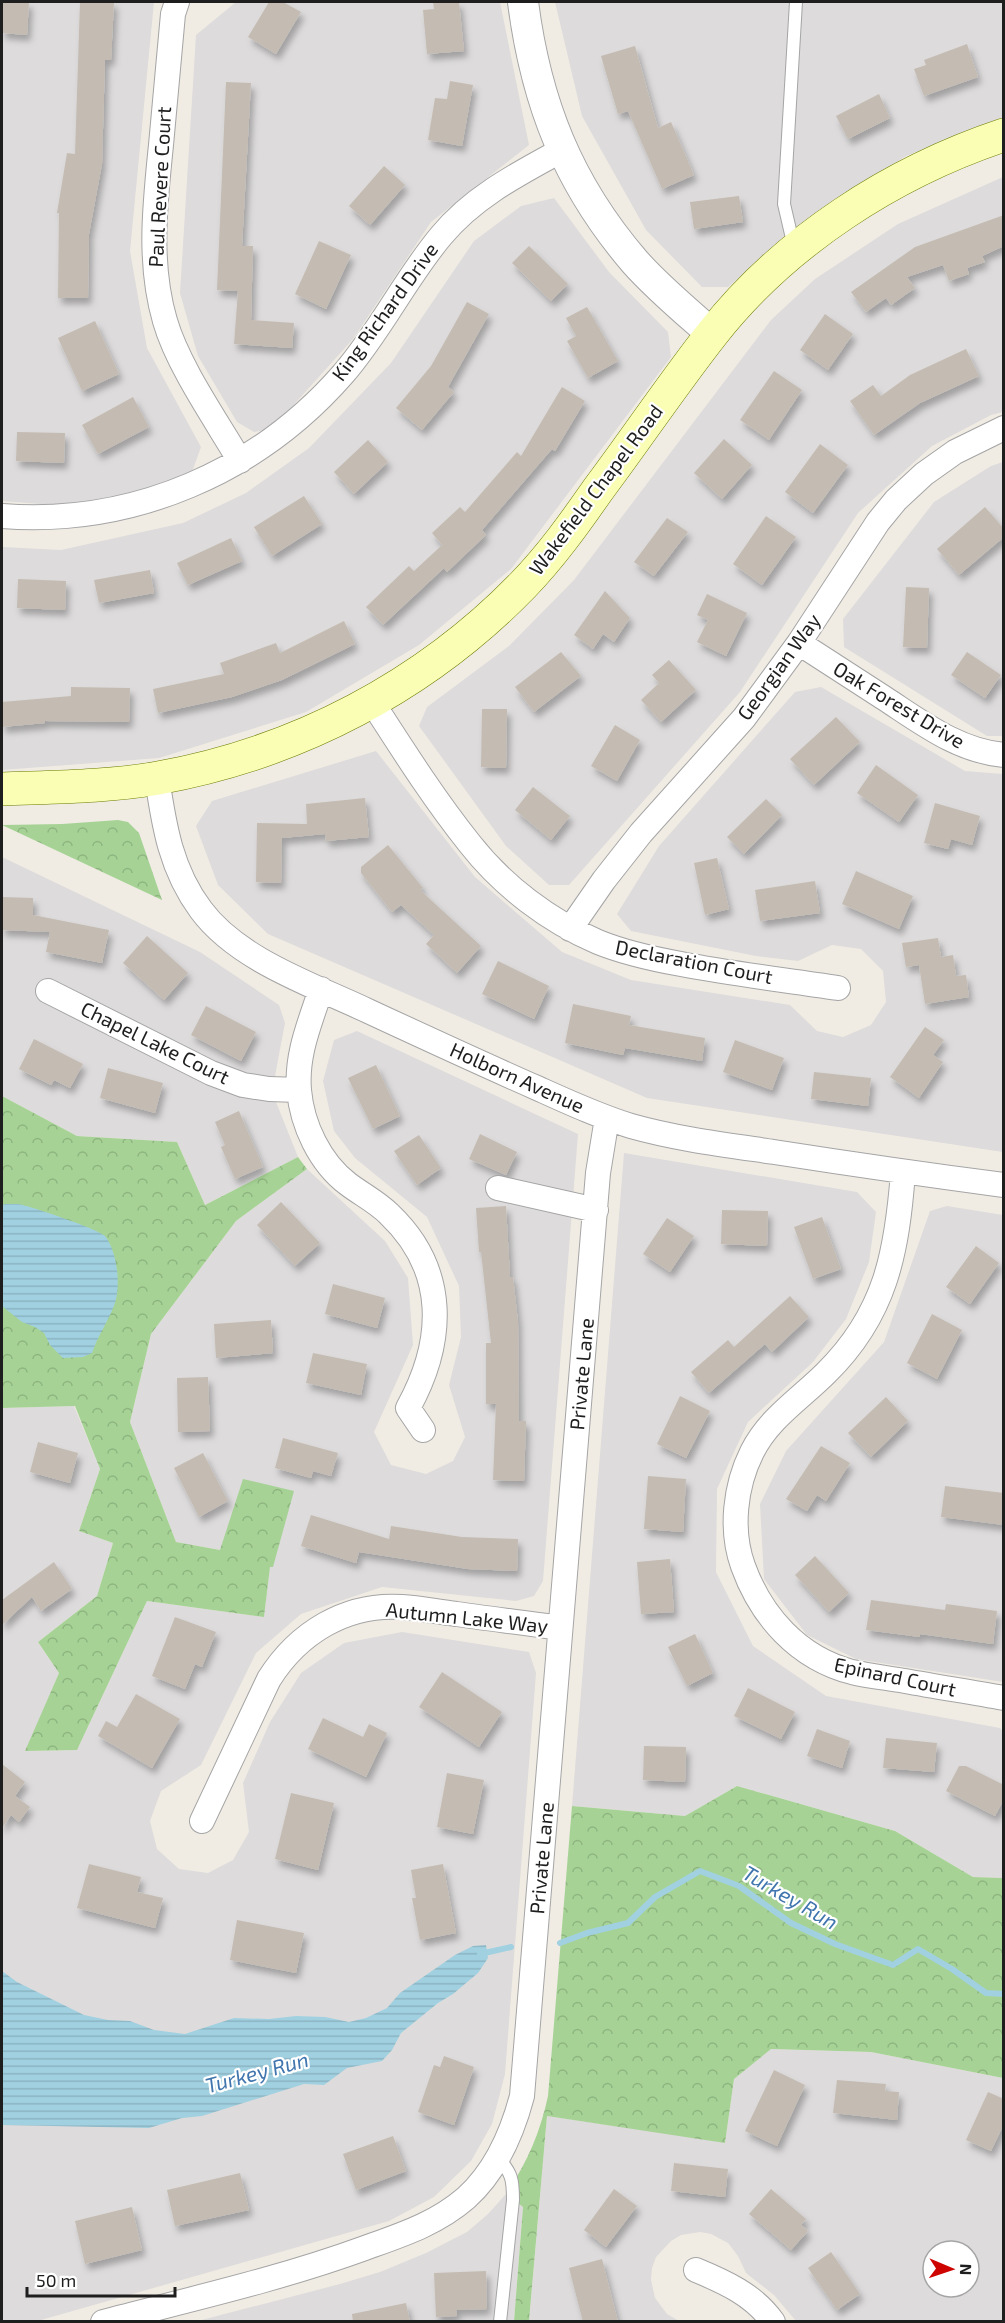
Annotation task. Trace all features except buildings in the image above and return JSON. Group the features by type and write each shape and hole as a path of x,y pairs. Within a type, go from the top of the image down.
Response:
{"main road":[{"name":"Wakefield Chapel Road","path":"2,789 57,787 157,778 215,766 266,751 372,702 442,657 483,623 524,584 560,544 712,334 767,275 859,204 905,177 1004,135"}],"street":[{"name":"Paul Revere Court","path":"177,2 173,14 157,189 153,253 157,289 165,323 178,355 240,461"},
{"path":"523,2 535,74 549,121 590,201 608,229 636,264 712,334"},
{"name":"King Richard Drive","path":"2,516 26,518 74,516 116,510 163,496 204,480 240,461 273,439 314,405 344,372 371,338 415,270 442,234 469,208 512,177 562,150"},
{"name":"Georgian Way","path":"570,929 604,880 641,833 744,718 799,643 878,522 896,500 924,474 955,452 1004,428"},
{"name":"Oak Forest Drive","path":"799,643 932,729 965,747 1004,754"},
{"name":"Declaration Court","path":"372,702 470,845 527,901 570,929 599,943 638,956 711,970 838,988"},
{"name":"Holborn Avenue","path":"157,778 166,835 174,863 186,888 202,912 225,935 252,955 321,989 515,1079 607,1118 632,1126 691,1139 903,1172 1004,1185"},
{"path":"321,989 303,1042 298,1068 299,1090 306,1124 316,1147 330,1166 346,1183 387,1212 405,1231 420,1254 430,1277 435,1301 435,1328 431,1354 421,1385 408,1408 423,1430"},
{"name":"Chapel Lake Court","path":"48,991 212,1072 243,1084 269,1089 299,1090"},
{"name":"Private Lane","path":"103,2322 286,2274 423,2227 467,2197 487,2175 514,2125 522,2096 596,1210 607,1118"},
{"name":"Epinard Court","path":"903,1172 896,1245 887,1278 872,1312 855,1340 836,1363 778,1415 752,1451 742,1476 736,1503 736,1533 741,1560 751,1587 764,1611 795,1643 826,1662 851,1672 1004,1698"},
{"path":"498,1188 596,1210"},
{"name":"Autumn Lake Way","path":"202,1821 231,1757 278,1666 302,1639 323,1624 347,1614 375,1608 401,1607 561,1628"},
{"path":"696,2270 750,2297 773,2322"}],"lane":[{"path":"795,252 784,204 796,2"},
{"path":"498,2158 509,2169 513,2181 500,2322"}],"shaded area":[{"path":"2,2 154,2 130,251 147,348 201,447 192,472 134,494 66,506 2,501"},
{"path":"236,2 500,2 529,145 431,222 353,339 272,429 254,432 237,422 198,356 180,293 196,35"},
{"path":"555,2 1003,2 1003,117 906,156 810,217 728,287 702,287 646,230 582,116"},
{"path":"1003,177 1003,412 991,415 932,446 858,513 740,692 569,885 549,885 506,846 419,726 427,707 509,646 574,580 771,320 815,279 898,224"},
{"path":"554,198 609,272 668,332 671,357 511,569 419,645 306,712 159,758 2,770 2,547 61,550 183,523 246,493 309,448 391,363 474,241 521,206"},
{"path":"1003,462 1003,736 987,736 844,647 843,619 934,502 991,466"},
{"path":"821,687 965,771 1003,774 1003,1152 647,1098 268,934 218,885 196,826 212,801 376,751 475,877 562,952 631,980 790,1005 817,1031 843,1037 871,1025 886,1002 883,971 861,949 832,945 798,961 756,956 631,931 617,914 659,846 795,692"},
{"path":"2,857 200,952 279,1005 285,1023 272,1092 298,1157 205,1205 177,1142 77,1136 2,1096"},
{"path":"357,1031 578,1134 543,1581 534,1596 516,1601 382,1587 301,1614 256,1653 201,1765 161,1791 150,1821 157,1849 179,1869 208,1873 233,1860 249,1832 243,1783 270,1722 301,1673 344,1643 402,1632 529,1652 536,1673 505,2074 492,2124 471,2161 434,2197 389,2221 34,2322 2,2321 2,1408 74,1406 100,1469 79,1531 113,1543 97,1596 38,1642 59,1673 26,1751 77,1750 147,1601 264,1617 270,1566 220,1550 176,1542 130,1422 151,1334 236,1221 307,1169 385,1241 408,1278 413,1345 374,1432 391,1465 426,1474 453,1461 465,1437 449,1385 461,1337 459,1286 427,1217 355,1158 334,1131 323,1081 334,1040"},
{"path":"624,1153 857,1192 876,1212 869,1262 846,1319 813,1362 748,1422 717,1489 716,1572 753,1646 826,1696 1000,1728 1004,1733 1003,1878 973,1877 895,1831 737,1786 685,1816 572,1806"},
{"path":"947,1206 1003,1215 1003,1682 856,1659 807,1635 764,1579 760,1504 786,1451 884,1342 930,1211"},
{"path":"770,2049 871,2052 1003,2078 1003,2321 796,2321 774,2295 746,2273 738,2256 728,2243 711,2234 700,2232 681,2235 671,2241 656,2257 652,2268 651,2280 655,2298 667,2314 679,2321 529,2322 547,2116 725,2142 734,2079"},
{"path":"506,2194 523,2207 514,2321 194,2322 380,2272 426,2253 467,2232"}],"green space":[{"path":"118,820 128,822 139,833 162,900 2,825 62,824"},
{"path":"2,1096 77,1136 177,1142 205,1205 298,1157 307,1169 236,1221 151,1334 130,1422 176,1542 220,1550 243,1479 294,1491 273,1567 270,1567 264,1617 147,1601 77,1750 25,1751 59,1673 38,1642 97,1596 113,1543 79,1531 100,1469 75,1406 2,1408"},
{"path":"737,1786 895,1831 973,1877 1003,1878 1003,2078 871,2052 771,2049 734,2079 725,2143 547,2116 529,2321 514,2321 523,2207 506,2194 532,2147 548,2096 572,1806 685,1816"}],"water":[{"path":"4,1204 18,1204 63,1218 100,1233 109,1242 117,1268 117,1295 113,1309 92,1353 83,1357 63,1358 50,1345 44,1333 22,1322 2,1306 2,1208"},
{"path":"486,1945 488,1958 478,1973 401,2033 392,2050 382,2061 347,2068 324,2085 304,2084 202,2116 182,2118 149,2128 2,2125 2,1971 17,1982 84,2015 108,2020 130,2021 154,2030 185,2034 234,2018 325,2017 349,2022 366,2018 387,2008 400,1993 455,1955 473,1946"}],"waterway":[{"name":"Turkey Run","path":"560,1943 587,1933 628,1923 655,1897 700,1871 739,1886 791,1923 835,1944 893,1965 918,1949 986,1993 1004,1994"},
{"name":"Turkey Run","path":"480,1954 511,1947"}]}
